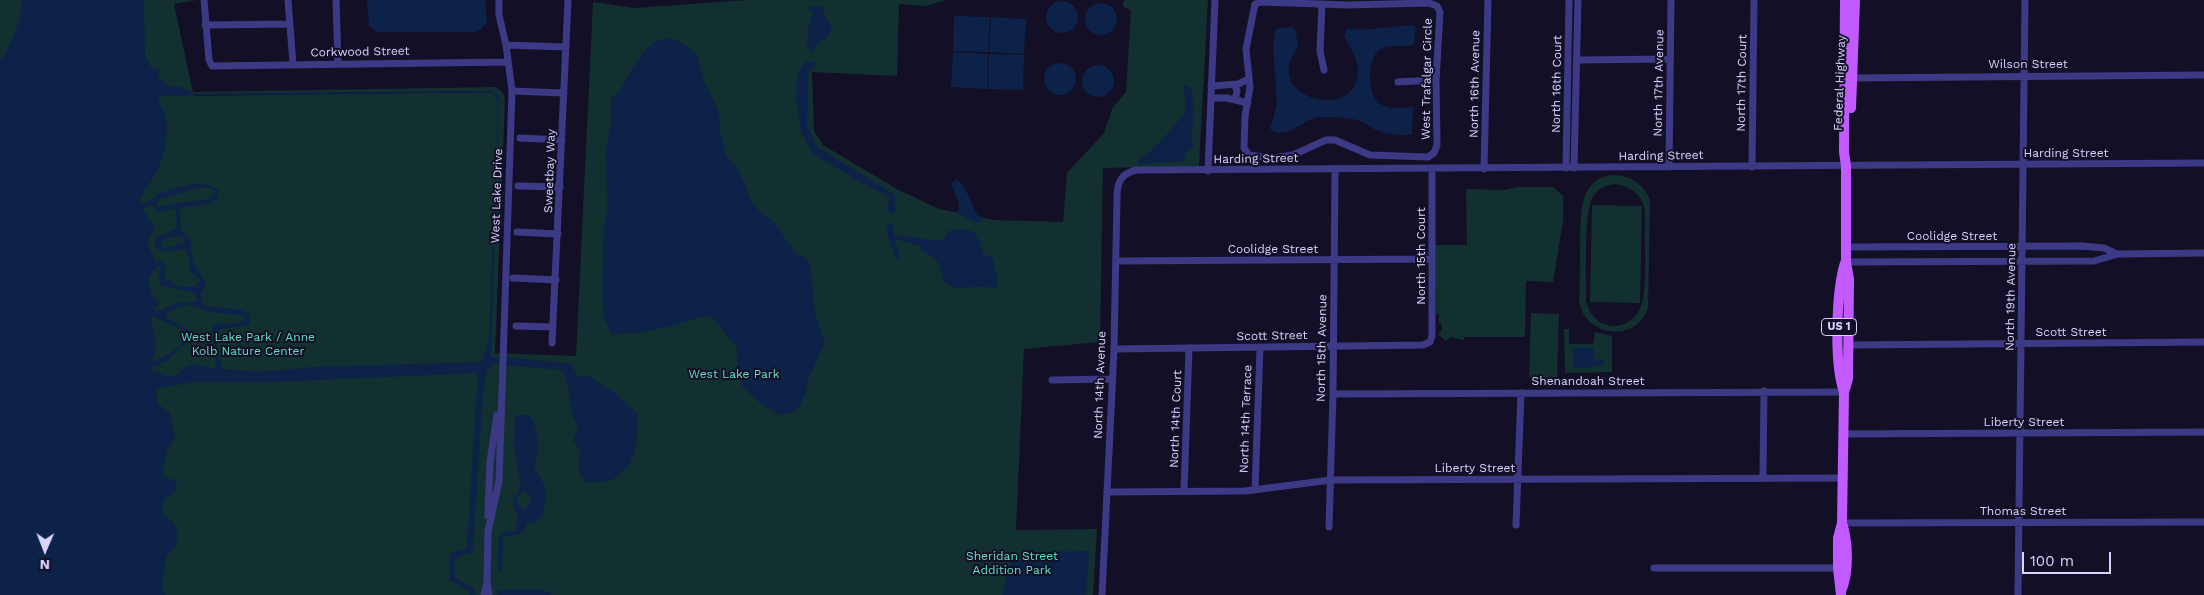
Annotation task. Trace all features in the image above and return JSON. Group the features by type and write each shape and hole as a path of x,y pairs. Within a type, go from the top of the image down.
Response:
{"main road":[{"name":"Federal Highway","path":"1841,593 1838,582 1838,538 1842,523 1844,392 1848,379 1850,280 1846,262 1846,166 1844,152 1845,0"},
{"name":"Federal Highway","path":"1846,166 1850,151 1854,0"},
{"name":"Federal Highway","path":"1844,392 1839,379 1839,327 1840,280 1846,262"},
{"name":"Federal Highway","path":"1841,593 1845,582 1846,566 1846,535 1842,523"}],"street":[{"path":"204,0 205,24 290,24"},
{"path":"288,0 293,64"},
{"path":"336,0 338,63"},
{"name":"West Lake Drive","path":"488,532 499,481 500,395 512,91 506,45 499,15 499,0"},
{"name":"Sweetbay Way","path":"552,343 568,0"},
{"path":"1208,171 1215,0"},
{"name":"North 16th Avenue","path":"1484,170 1488,0"},
{"name":"North 16th Court","path":"1570,0 1570,168"},
{"name":"North 16th Court","path":"1570,168 1578,60 1578,0"},
{"name":"North 17th Avenue","path":"1669,166 1672,0"},
{"name":"North 17th Court","path":"1752,167 1754,0"},
{"name":"North 19th Avenue","path":"2018,595 2025,165 2025,0"},
{"name":"West Trafalgar Circle","path":"1248,103 1244,148 1248,156 1272,158 1293,155 1326,140 1336,140 1370,155 1385,157 1428,156 1434,153 1437,145 1436,80 1440,12 1436,6 1429,2 1322,4"},
{"path":"1211,98 1248,103 1249,78 1246,49 1255,4 1322,4 1320,50 1324,70"},
{"name":"Corkwood Street","path":"205,24 209,60 212,66 270,67 293,64 338,63 508,62"},
{"path":"506,45 566,47"},
{"path":"1578,60 1670,59"},
{"name":"Wilson Street","path":"1852,78 2204,74"},
{"path":"1211,86 1235,85 1249,78"},
{"path":"1398,82 1436,80"},
{"path":"1235,85 1237,91 1235,100"},
{"path":"512,91 564,93"},
{"path":"520,138 562,140"},
{"name":"Harding Street","path":"1122,178 1136,170 1484,170 1669,166 2204,163"},
{"name":"North 15th Avenue","path":"1329,527 1334,346 1335,169"},
{"name":"North 15th Court","path":"1430,342 1432,336 1432,170"},
{"name":"North 14th Avenue","path":"1102,595 1114,349 1117,189 1122,178"},
{"path":"518,186 560,187"},
{"path":"517,232 558,234"},
{"name":"Coolidge Street","path":"1846,247 2095,247 2118,254"},
{"path":"1887,247 1888,262"},
{"name":"Coolidge Street","path":"1846,262 2094,261 2118,254 2204,253"},
{"name":"Coolidge Street","path":"1116,261 1431,259"},
{"path":"513,278 556,280"},
{"path":"516,326 553,327"},
{"name":"Scott Street","path":"1114,349 1423,345 1430,342"},
{"name":"Scott Street","path":"1849,345 2204,342"},
{"name":"North 14th Court","path":"1184,491 1189,348"},
{"name":"North 14th Terrace","path":"1255,490 1260,348"},
{"path":"1052,380 1112,379"},
{"path":"1763,478 1764,391"},
{"name":"Shenandoah Street","path":"1333,394 1844,392"},
{"path":"1516,525 1521,393"},
{"name":"West Lake Drive","path":"489,595 487,582 489,480 491,450 500,395"},
{"name":"Liberty Street","path":"1843,434 2204,432"},
{"name":"Liberty Street","path":"1108,492 1255,490 1330,480 1843,478"},
{"path":"489,480 499,481"},
{"name":"Thomas Street","path":"1842,523 2204,522"},
{"path":"1654,568 1838,568"},
{"name":"West Lake Drive","path":"484,595 487,582"}],"green space":[{"name":"West Lake Park / Anne Kolb Nature Center","path":"0,0 197,0 174,4 193,92 496,87 503,92 505,100 495,353 576,356 593,2 634,8 747,0 946,0 926,6 899,4 897,76 812,72 814,131 823,145 897,189 939,209 995,220 1063,222 1067,173 1104,133 1113,107 1126,92 1131,11 1123,6 1124,0 1208,0 1199,166 1103,168 1100,342 1024,349 1016,530 1097,529 1093,595 0,595","holes":["493,92 194,96 195,94"]},
{"path":"1620,175 1631,179 1640,185 1650,199 1648,307 1642,319 1634,327 1623,331 1611,331 1600,328 1590,322 1583,312 1579,300 1581,212 1587,191 1593,183 1602,178","holes":["1616,184 1628,187 1636,193 1640,197 1644,208 1644,287 1641,306 1635,316 1627,323 1610,326 1594,318 1588,308 1586,300 1586,246 1588,217 1593,196 1603,187"]},
{"path":"1519,187 1553,187 1563,196 1563,222 1553,282 1526,281 1525,337 1464,337 1464,340 1450,337 1446,341 1438,334 1442,330 1442,324 1439,324 1439,314 1436,314 1435,245 1467,245 1466,189 1503,190"},
{"path":"1592,205 1642,206 1640,303 1590,302"},
{"path":"1531,313 1559,314 1557,378 1529,377"},
{"path":"1564,329 1569,329 1569,344 1593,344 1595,332 1612,336 1612,372 1565,373"}],"water":[{"path":"21,0 144,0 145,55 152,69 159,68 158,77 167,86 179,86 195,94 485,91 492,93 163,96 158,99 167,121 165,147 157,171 143,193 140,202 149,201 157,194 191,184 207,185 219,191 217,199 210,204 182,207 180,211 181,232 190,238 193,259 206,284 200,294 203,305 240,310 250,315 250,324 217,330 216,345 222,369 260,372 313,367 482,362 489,340 498,101 493,93 499,95 491,356 495,358 571,364 578,377 589,376 616,394 638,414 636,448 629,466 611,481 586,483 579,472 580,450 573,440 578,427 574,420 567,383 562,370 493,364 487,372 483,393 473,551 470,554 458,556 454,564 455,578 473,588 476,595 470,595 468,590 450,580 449,558 452,551 465,550 467,546 478,373 272,382 194,382 156,389 157,403 170,413 175,437 167,450 162,476 176,481 177,488 173,494 165,498 161,512 174,523 178,536 176,545 166,556 162,589 166,595 0,595 0,59 4,57 20,20","holes":["200,187 212,188 215,194 208,199 156,207 159,199","152,205 159,212 176,210 177,228 156,238 155,248 167,252 186,249 190,271 200,279 197,285 180,286 172,283 165,277 166,267 163,262 155,261 147,242 155,227 143,210 146,206","181,235 186,242 166,248 161,246 162,240","158,265 161,267 158,281 162,286 194,293 197,300 195,302 180,302 156,312 153,310 160,302 152,296 148,279","189,305 211,312 245,316 245,319 237,323 220,324 212,327 216,369 192,365 169,377 156,371 155,374 151,367 167,361 192,337 192,332 167,318 167,312","152,316 189,333 172,352 160,359 150,361 155,353 156,342 150,319"]},
{"path":"367,0 485,0 487,22 476,32 377,32 369,26"},
{"path":"1062,1 1068,2 1073,6 1077,11 1077,23 1073,28 1068,32 1062,33 1056,32 1051,28 1047,23 1046,17 1047,11 1051,6 1056,2"},
{"path":"1101,3 1107,4 1112,8 1116,13 1116,25 1112,30 1107,34 1101,35 1095,34 1090,30 1086,25 1085,19 1086,13 1090,8 1095,4"},
{"path":"825,6 823,14 831,25 831,31 826,38 815,46 814,52 807,50 808,29 813,14 807,7"},
{"path":"954,16 990,17 988,52 953,51"},
{"path":"991,17 1026,19 1024,54 989,52"},
{"path":"1413,25 1416,28 1414,44 1389,46 1380,49 1373,60 1370,76 1372,92 1379,103 1391,108 1413,107 1412,135 1397,135 1383,132 1361,121 1335,117 1314,118 1282,133 1270,129 1277,105 1273,45 1276,29 1293,27 1296,32 1298,48 1289,65 1290,79 1299,91 1313,98 1328,100 1343,97 1353,87 1358,71 1355,57 1344,35 1348,28 1359,30"},
{"path":"665,38 677,40 696,53 704,80 719,112 720,131 726,156 738,169 753,204 761,213 774,222 796,254 807,259 811,268 815,315 825,342 808,380 805,395 799,407 793,412 780,415 761,404 743,387 737,369 737,348 712,317 700,317 665,328 628,334 611,333 604,318 602,298 604,225 607,211 606,150 611,126 611,99 621,89 634,65 644,52 650,46"},
{"path":"953,52 988,54 987,89 951,87"},
{"path":"989,54 1024,55 1023,90 988,89"},
{"path":"805,62 814,62 816,65 810,69 808,75 807,126 817,147 895,195 895,213 887,212 889,197 812,153 801,132 796,100 797,74"},
{"path":"1060,63 1066,64 1071,68 1075,73 1075,85 1071,90 1066,94 1060,95 1054,94 1049,90 1045,85 1044,79 1045,73 1049,68 1054,64"},
{"path":"1098,65 1104,66 1109,70 1113,75 1113,87 1109,92 1104,96 1098,97 1092,96 1087,92 1083,87 1082,81 1083,75 1087,70 1092,66"},
{"path":"1185,85 1189,85 1193,99 1193,147 1184,155 1185,161 1138,164 1138,160 1157,145 1184,113 1186,108"},
{"path":"957,179 964,188 975,210 982,217 981,221 977,223 958,214 959,203 951,183"},
{"path":"887,224 892,224 894,235 942,241 948,231 964,229 973,232 979,240 984,254 993,259 998,283 994,289 981,286 961,288 949,285 943,281 940,266 932,256 922,251 920,246 895,239 900,258 896,259 887,235"},
{"path":"1573,348 1594,348 1594,359 1604,360 1604,366 1594,365 1594,368 1574,368"},
{"path":"515,415 527,415 531,417 537,432 538,450 534,466 546,489 546,497 543,514 534,524 527,522 524,533 503,537 502,573 497,571 499,536 505,532 515,531 518,517 513,506 514,499 521,485 514,447","holes":["524,491 531,496 531,501 525,510 522,509 517,503 517,497"]},
{"path":"1089,551 1086,595 1002,595 1011,561 1032,561 1041,552"},
{"path":"543,589 552,595 498,595 497,591 501,590"}],"park label":[{"name":"West Lake Park","path":"734,374"},
{"name":"Sheridan Street Addition Park","path":"1012,563"}]}
